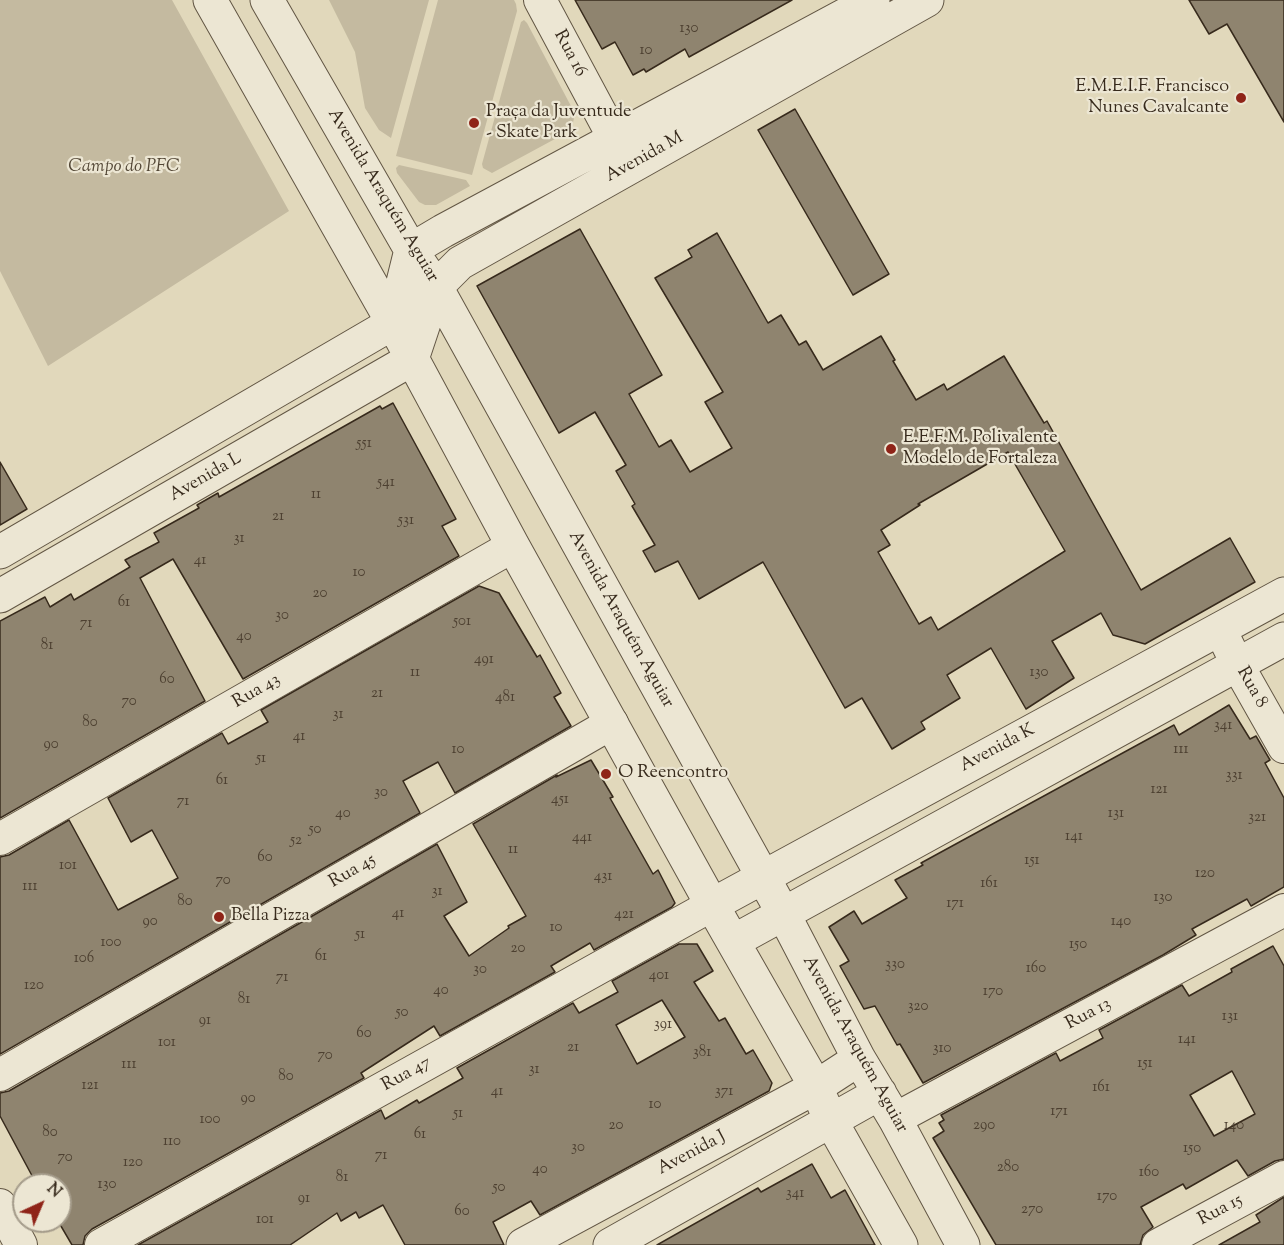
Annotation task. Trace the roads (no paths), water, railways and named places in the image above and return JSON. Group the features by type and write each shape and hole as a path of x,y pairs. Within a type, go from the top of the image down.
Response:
{"street":[{"path":"210,0 393,323 513,546 712,905 816,1087 831,1121 901,1245"},
{"name":"Avenida Araquém Aguiar","path":"267,0 411,250 436,287 783,913 859,1059 963,1245"},
{"name":"Rua 16","path":"540,0 615,140"},
{"name":"Avenida M","path":"411,250 615,140 869,13 927,0"},
{"name":"Avenida M","path":"412,359 436,287 460,263 869,13"},
{"path":"242,57 286,33"},
{"path":"0,552 393,323 411,250"},
{"name":"Avenida L","path":"0,596 412,359"},
{"name":"Rua 43","path":"0,839 513,546"},
{"name":"Avenida K","path":"712,905 1284,594"},
{"name":"Rua 8","path":"1220,629 1284,747"},
{"path":"734,941 1284,639"},
{"name":"Rua 45","path":"0,1075 612,723"},
{"name":"Rua 47","path":"101,1245 712,905"},
{"name":"Rua 13","path":"887,1106 1284,910"},
{"name":"Avenida J","path":"523,1245 816,1087 859,1059"},
{"path":"610,1245 831,1121 887,1106"},
{"name":"Rua 15","path":"1158,1245 1284,1177"},
{"path":"0,1205 21,1245"}],"place":[{"name":"E.M.E.I.F. Francisco Nunes Cavalcante","path":"1241,98"},
{"name":"Praça da Juventude - Skate Park","path":"474,123"},
{"name":"E.E.F.M. Polivalente Modelo de Fortaleza","path":"891,449"},
{"name":"O Reencontro","path":"606,774"},
{"name":"Bella Pizza","path":"219,917"}],"park label":[{"name":"Campo do PFC","path":"124,168"}]}
